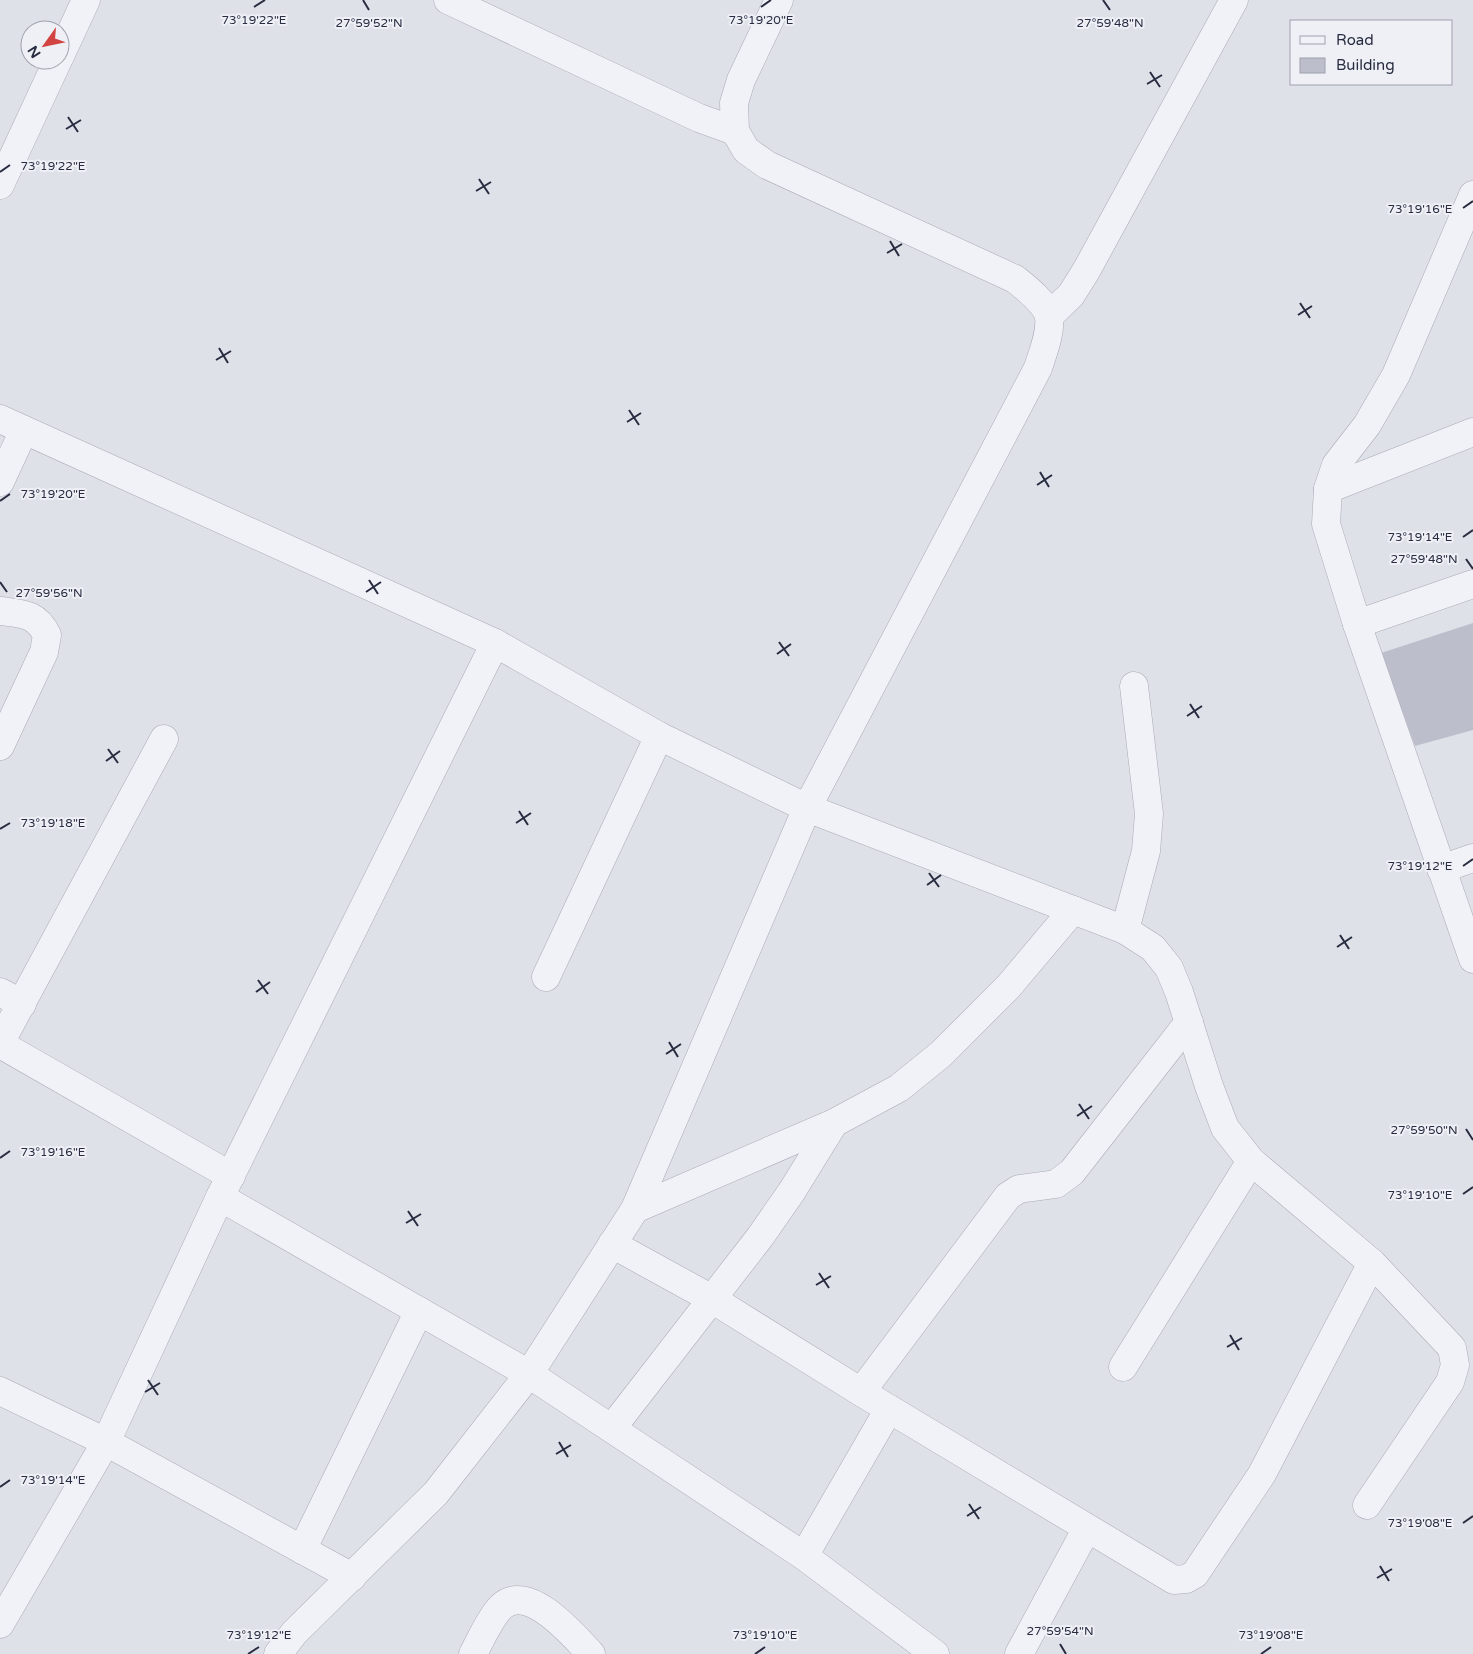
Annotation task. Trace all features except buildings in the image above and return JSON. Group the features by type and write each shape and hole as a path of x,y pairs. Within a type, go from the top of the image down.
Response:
{"street":[{"path":"70,34 86,0"},
{"path":"448,0 698,118 735,131"},
{"path":"278,1654 294,1633 436,1493 529,1374 634,1209 807,808 1038,368 1047,339 1049,316 1035,294 1015,278 767,165 746,150 735,131 734,103 740,80 779,0"},
{"path":"1049,316 1071,295 1086,271 1234,0"},
{"path":"0,185 9,142 52,70"},
{"path":"1473,195 1396,375 1367,425 1336,465 1328,489 1326,524 1357,624 1473,959"},
{"path":"0,482 12,425 495,642 659,736 807,808 1125,930 1153,948 1169,968 1179,992 1209,1086 1225,1128 1251,1161 1372,1263 1452,1348 1455,1365 1450,1382 1367,1504"},
{"path":"1328,489 1473,432"},
{"path":"1357,624 1473,584"},
{"path":"0,611 25,615 41,622 47,634 44,652 0,746"},
{"path":"0,1624 106,1442 226,1186 495,642"},
{"path":"1125,930 1146,851 1149,814 1134,686"},
{"path":"546,977 659,736"},
{"path":"164,739 11,998 0,1043 419,1311 529,1374 612,1428 804,1556 935,1654"},
{"path":"1442,869 1473,858"},
{"path":"634,1209 834,1123 899,1088 942,1054 1008,987 1073,910"},
{"path":"861,1392 1008,1196 1019,1189 1056,1184 1072,1172 1188,1022"},
{"path":"612,1428 712,1299 792,1191 834,1123"},
{"path":"1123,1368 1251,1161"},
{"path":"612,1244 712,1299 861,1392 1174,1580 1186,1579 1195,1574 1262,1474 1372,1263"},
{"path":"302,1550 419,1311"},
{"path":"0,1390 106,1442 352,1577"},
{"path":"804,1556 889,1409"},
{"path":"1019,1654 1088,1528"},
{"path":"473,1654 501,1607 512,1600 526,1601 556,1618 591,1654"}]}
